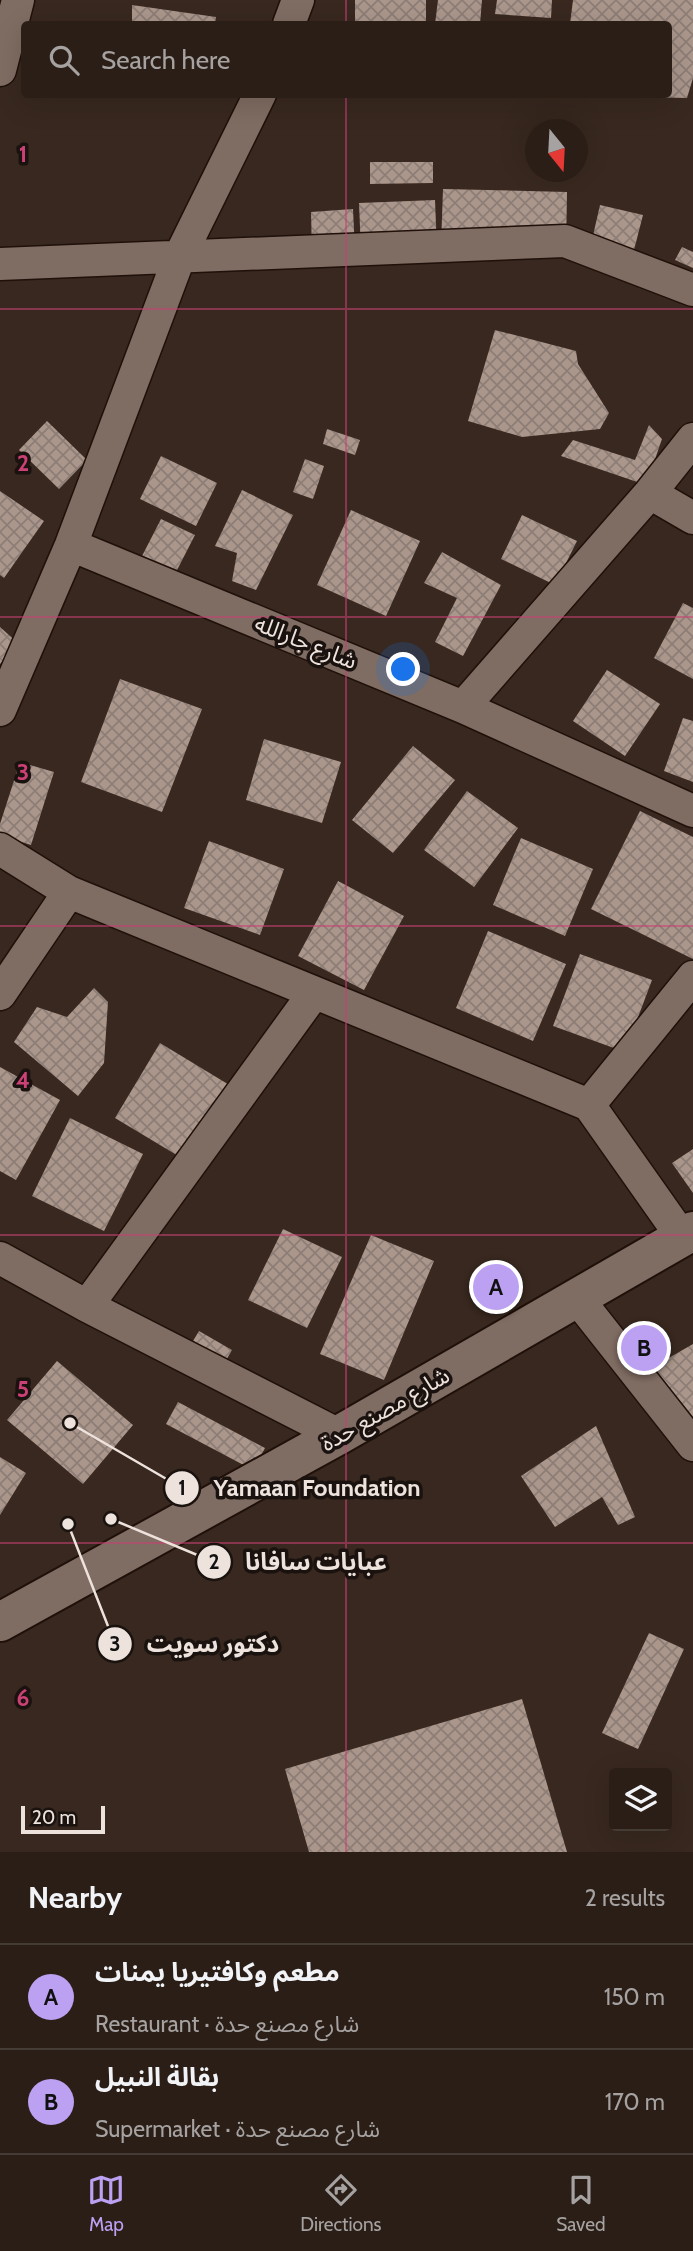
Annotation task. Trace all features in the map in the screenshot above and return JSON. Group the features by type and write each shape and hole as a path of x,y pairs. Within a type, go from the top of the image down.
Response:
{"street":[{"path":"7,60 19,0"},
{"path":"290,21 298,0"},
{"path":"0,710 71,545 179,258 258,98"},
{"path":"0,264 565,241 693,290"},
{"path":"463,707 693,439"},
{"path":"650,492 693,518"},
{"name":"شارع جارالله","path":"71,545 463,707 693,811"},
{"path":"0,849 69,892 589,1105 688,1234"},
{"path":"0,994 69,892"},
{"path":"589,1105 693,976"},
{"path":"87,1306 314,993"},
{"name":"شارع مصنع حدة","path":"0,1622 339,1435 688,1234"},
{"path":"0,1258 87,1306 339,1435"},
{"path":"578,1298 693,1445"}],"building":[{"path":"355,0 426,0 426,21 355,21"},
{"path":"438,0 482,0 480,21 435,21"},
{"path":"497,0 552,0 551,18 495,14"},
{"path":"573,0 693,0 693,78 687,98 672,98 672,21 570,21"},
{"path":"132,5 216,17 215,21 132,21"},
{"path":"370,162 433,162 433,183 370,184"},
{"path":"443,189 567,192 566,249 441,246"},
{"path":"435,200 437,249 361,252 359,203"},
{"path":"600,205 643,215 634,250 592,240"},
{"path":"353,209 355,251 312,253 311,212"},
{"path":"682,247 693,252 693,268 675,260"},
{"path":"495,330 576,351 578,364 609,413 600,429 522,437 468,421"},
{"path":"47,421 87,460 59,489 19,450"},
{"path":"649,425 662,439 646,485 561,456 573,440 635,460"},
{"path":"327,429 360,440 355,455 323,444"},
{"path":"161,456 217,483 196,526 140,499"},
{"path":"305,459 324,466 313,499 293,492"},
{"path":"242,490 293,515 256,590 232,581 237,553 215,546"},
{"path":"0,491 44,521 4,578 0,575"},
{"path":"351,510 420,541 386,616 317,585"},
{"path":"522,515 577,541 555,585 501,559"},
{"path":"161,519 195,535 175,574 141,558"},
{"path":"442,552 501,585 463,656 435,642 457,598 424,583"},
{"path":"683,603 693,608 693,679 654,658"},
{"path":"0,627 19,644 0,664"},
{"path":"607,670 660,704 625,756 573,721"},
{"path":"120,679 202,709 162,812 81,782"},
{"path":"683,718 693,721 693,782 664,771"},
{"path":"264,739 341,762 322,823 246,800"},
{"path":"413,746 455,780 393,853 352,820"},
{"path":"20,762 54,772 31,845 0,835 0,824"},
{"path":"467,791 518,828 474,887 424,850"},
{"path":"640,811 693,837 693,959 591,909"},
{"path":"521,838 593,869 565,936 493,905"},
{"path":"209,841 284,869 260,935 184,908"},
{"path":"338,881 404,916 364,990 298,956"},
{"path":"488,931 566,964 533,1041 456,1008"},
{"path":"580,954 652,980 625,1052 553,1026"},
{"path":"94,988 108,1002 104,1063 78,1096 14,1042 37,1007 67,1017"},
{"path":"160,1043 231,1086 185,1160 115,1118"},
{"path":"0,1067 60,1100 16,1180 0,1171"},
{"path":"70,1118 143,1154 104,1231 32,1196"},
{"path":"693,1149 693,1193 672,1163"},
{"path":"283,1229 342,1257 307,1328 248,1300"},
{"path":"371,1235 434,1261 384,1380 320,1354"},
{"path":"199,1331 232,1350 217,1376 184,1356"},
{"path":"693,1344 693,1431 646,1371"},
{"path":"57,1361 133,1425 83,1484 7,1420"},
{"path":"178,1402 265,1448 253,1470 166,1424"},
{"path":"596,1426 635,1517 618,1525 602,1497 555,1527 521,1476"},
{"path":"0,1457 26,1473 0,1515"},
{"path":"649,1633 684,1649 638,1749 602,1733"},
{"path":"522,1699 567,1852 309,1852 285,1769"}],"place":[{"name":"مطعم وكافتيريا يمنات","path":"496,1287"},
{"name":"بقالة النبيل","path":"644,1348"},
{"name":"Yamaan Foundation","path":"70,1423"},
{"name":"عبايات سافانا","path":"111,1519"},
{"name":"دكتور سويت","path":"68,1524"}]}
